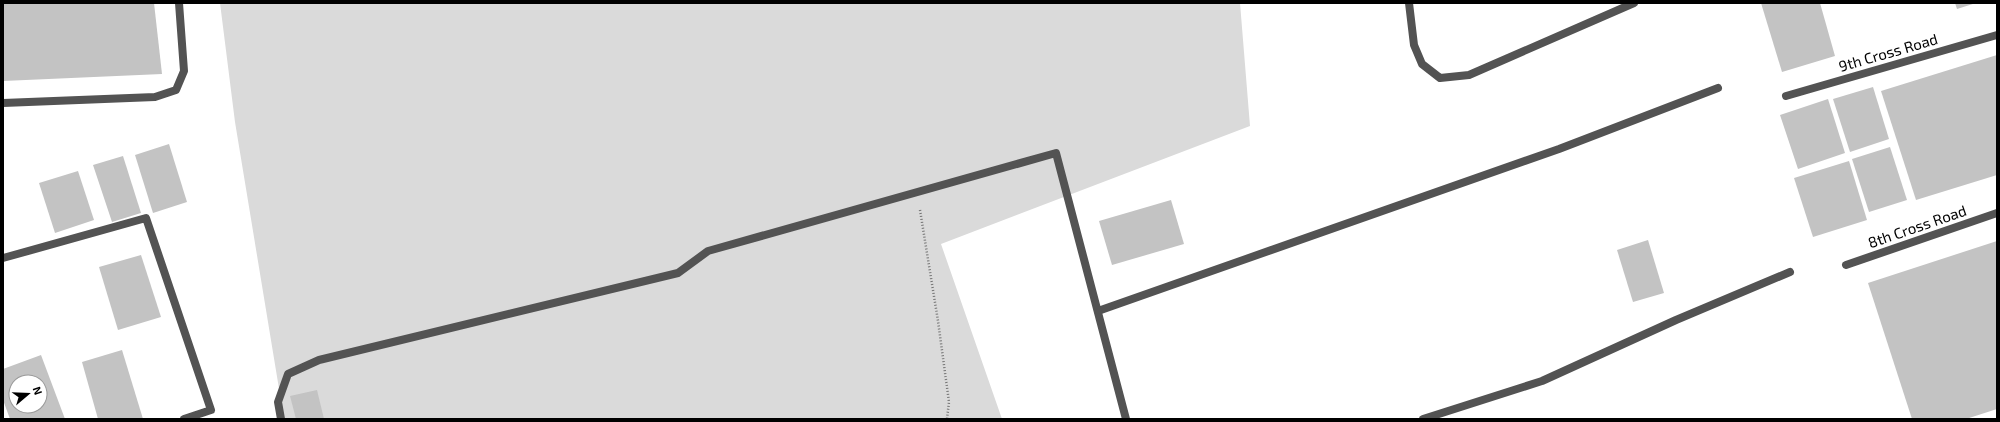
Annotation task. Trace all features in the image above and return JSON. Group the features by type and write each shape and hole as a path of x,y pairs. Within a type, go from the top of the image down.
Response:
{"street":[{"path":"3,103 155,97 176,90 184,71 179,3"},
{"path":"1409,3 1414,45 1422,64 1440,78 1469,75 1634,3"},
{"name":"9th Cross Road","path":"1786,96 1997,35"},
{"path":"1098,311 1559,149 1718,88"},
{"path":"281,419 278,402 288,374 319,360 678,273 708,251 1056,153 1126,419"},
{"name":"8th Cross Road","path":"1846,265 1997,213"},
{"path":"3,258 146,218 210,410 184,419"},
{"path":"1422,419 1542,381 1676,320 1790,272"}],"path":[{"path":"917,192 939,328 949,402 947,419"}],"shaded area":[{"path":"220,3 1240,3 1250,126 941,244 1002,419 284,419 235,122"}],"building":[{"path":"3,3 154,3 162,74 3,81"},
{"path":"1761,3 1820,3 1835,56 1782,72"},
{"path":"1955,3 1976,3 1957,9"},
{"path":"1997,55 1997,175 1916,200 1881,91"},
{"path":"1873,87 1889,139 1850,152 1833,99"},
{"path":"1828,99 1845,153 1798,169 1780,115"},
{"path":"169,144 187,202 153,213 135,155"},
{"path":"1890,147 1907,200 1869,212 1852,159"},
{"path":"123,156 141,213 112,222 93,165"},
{"path":"1849,161 1867,220 1813,237 1794,178"},
{"path":"78,171 94,220 55,233 39,183"},
{"path":"1171,200 1184,244 1112,265 1099,221"},
{"path":"1648,240 1664,293 1633,302 1617,250"},
{"path":"1997,241 1997,409 1966,419 1912,419 1868,283"},
{"path":"141,255 161,317 118,330 99,267"},
{"path":"122,350 143,419 98,419 82,362"},
{"path":"41,355 65,419 10,419 8,414 48,414 48,374 8,374 8,414 3,400 3,369"},
{"path":"317,390 324,419 296,419 290,396"}]}
